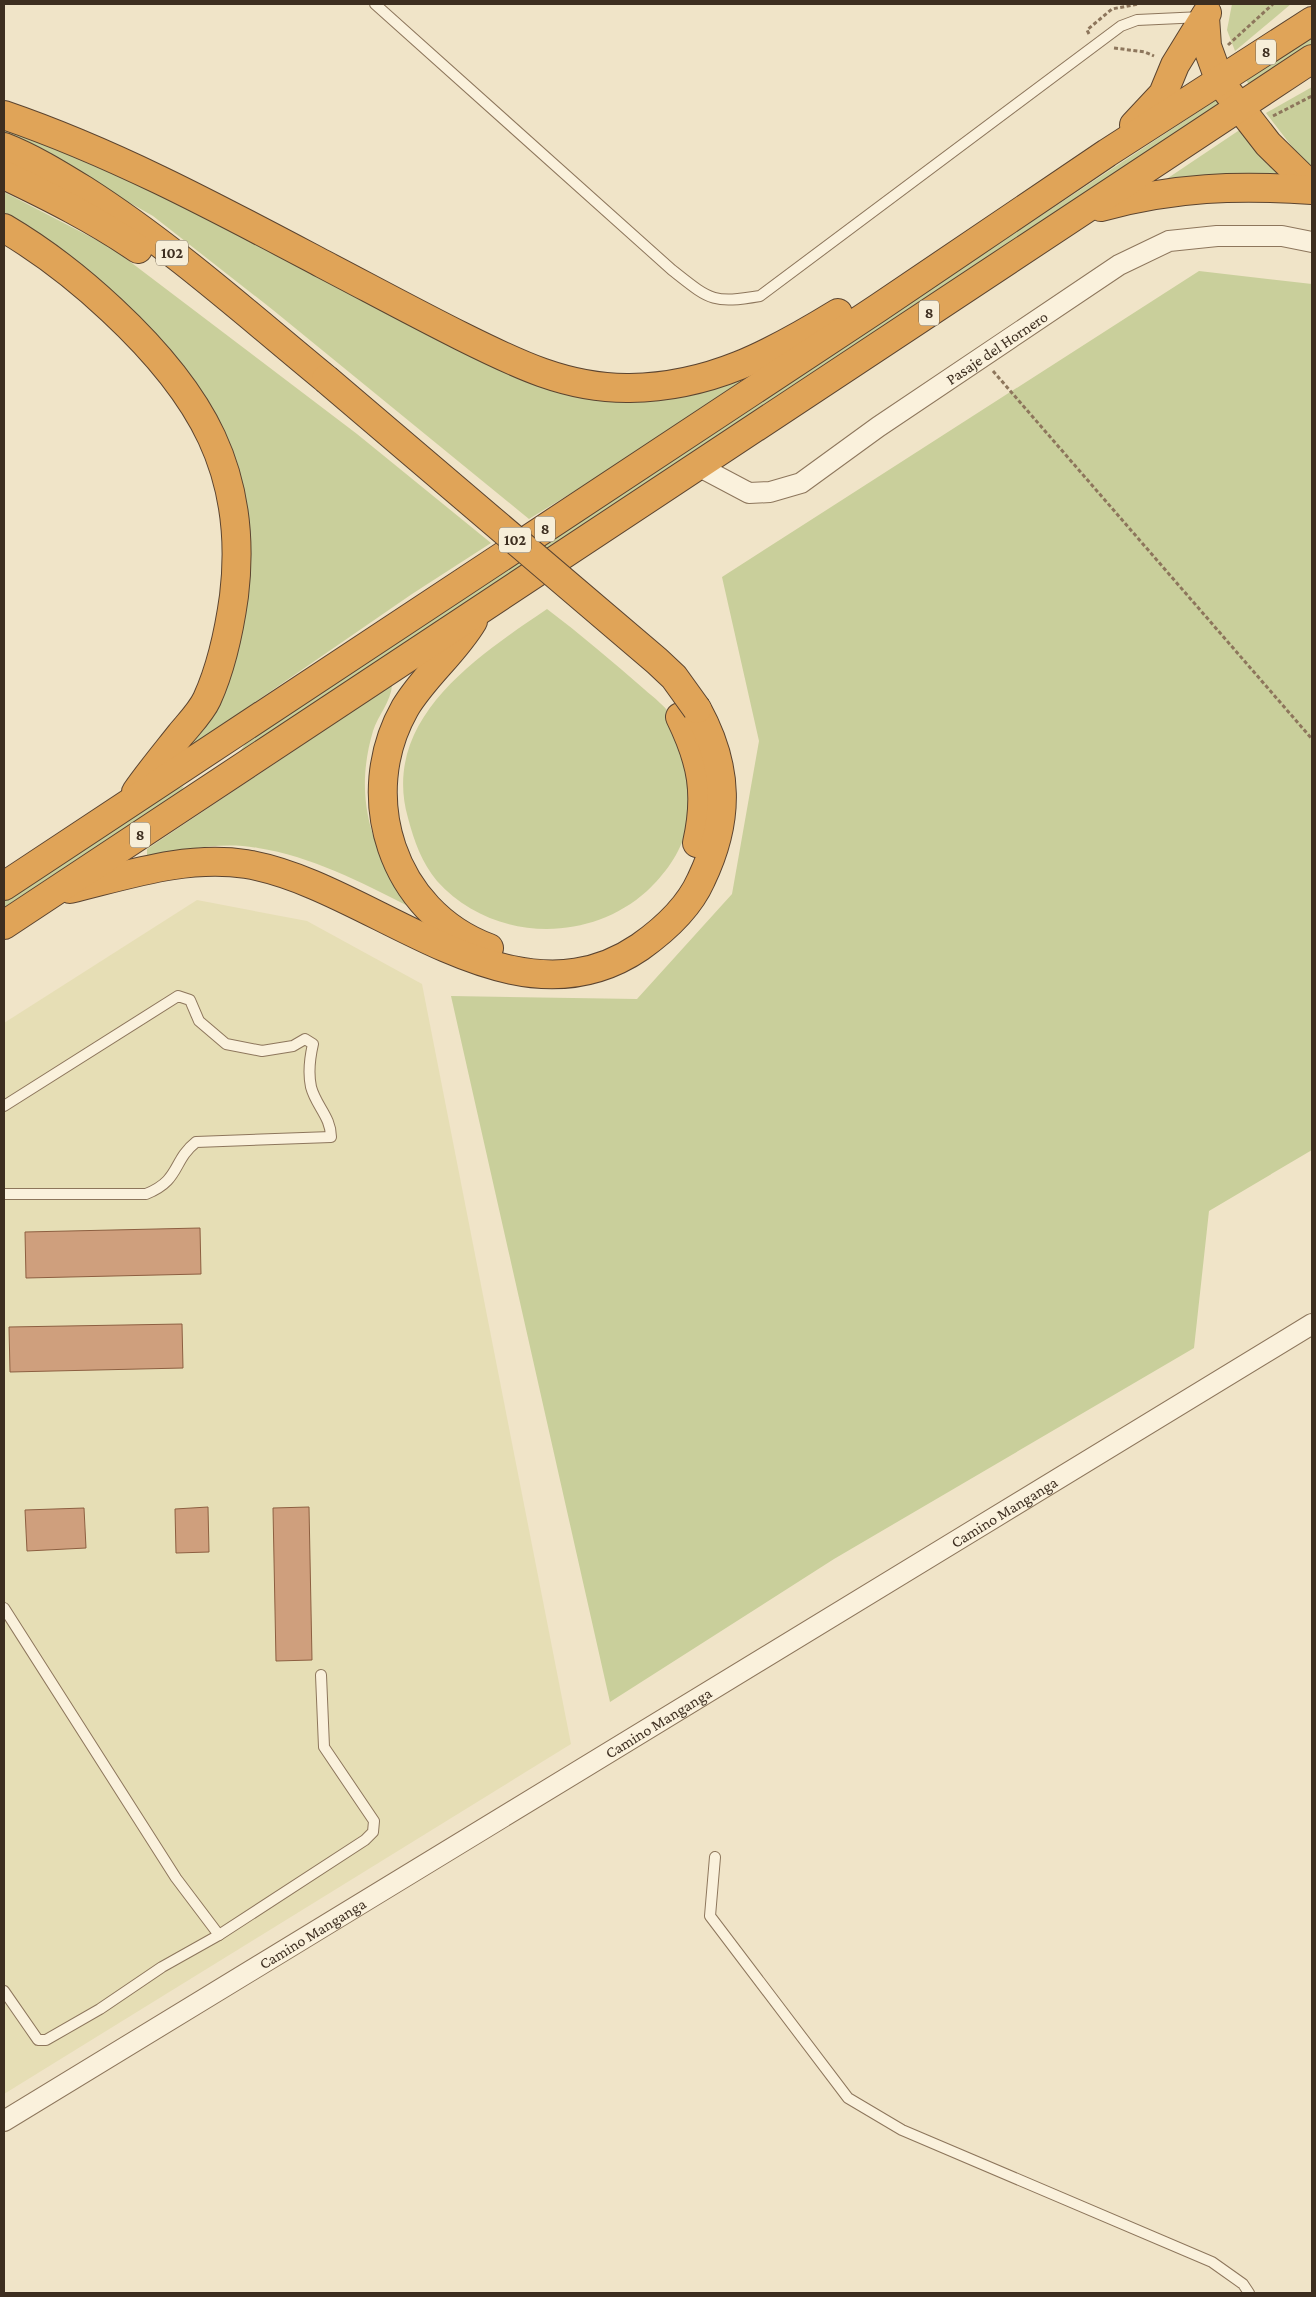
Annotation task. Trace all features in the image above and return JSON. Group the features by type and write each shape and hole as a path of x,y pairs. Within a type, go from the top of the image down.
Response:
{"highway":[{"path":"1209,10 1207,46 1220,82 1274,150 1312,188"},
{"path":"1107,153 1163,94 1175,65 1209,10"},
{"name":"8","path":"4,886 878,308 1107,153 1312,21"},
{"name":"8","path":"4,925 1312,59"},
{"path":"4,115 36,126 137,169 519,365 549,377 590,386 656,387 698,381 747,363 787,344 844,310 878,308"},
{"name":"102","path":"4,147 62,177 115,210 168,249 645,672 688,713"},
{"name":"102","path":"4,175 50,197 118,235 321,386"},
{"path":"1085,211 1175,191 1204,188 1243,186 1312,188"},
{"path":"4,228 26,241 92,292 154,351 177,378 202,416 219,452 231,490 237,530 236,574 231,615 221,665 206,701 125,806"},
{"path":"480,610 461,642 423,684 406,708 390,748 382,789 383,818 390,843 404,874 423,902 448,927 474,942 508,955 552,960 597,953 636,935 669,904 694,854 702,814 703,789 688,713"},
{"path":"49,894 157,867 187,862 246,864 304,880 458,954 494,966 528,973 566,973 594,967 626,956 652,938 680,912 698,887 711,859 720,826 722,793 718,759 711,734 688,713"}],"street":[{"name":"Pasaje del Hornero","path":"698,466 749,493 770,492 801,482 981,357 1119,265 1169,241 1217,236 1282,236 1312,242"},
{"path":"212,750 231,776"},
{"name":"Camino Manganga","path":"4,2121 1312,1324"}],"lane":[{"path":"375,4 672,270 704,295 727,302 760,296 1120,26 1137,20 1209,10"},
{"path":"4,1106 178,996 190,1000 199,1021 226,1044 262,1051 293,1046 305,1039 313,1044 310,1060 311,1087 331,1126 331,1137 196,1142 187,1149 173,1175 162,1188 146,1194 4,1194"},
{"path":"4,1608 176,1878 219,1935"},
{"path":"4,1991 38,2040 46,2040 100,2009 162,1967 219,1935 365,1840 373,1832 374,1821 324,1746 321,1675"},
{"path":"715,1856 710,1916 848,2098 902,2130 1212,2262 1243,2284 1249,2293"}],"path":[{"path":"981,357 1312,739"}],"shaded area":[{"path":"197,900 307,921 422,984 571,1744 4,2094 4,1023"}],"green space":[{"path":"1232,4 1291,4 1235,51 1227,30"},
{"path":"1312,34 1312,48 1252,88 1245,79"},
{"path":"1312,87 1312,166 1300,157 1266,113"},
{"path":"1216,100 1222,110 257,747 240,751 249,739"},
{"path":"4,122 49,138 558,384 755,370 762,376 529,519 273,310 153,216 66,167 4,138"},
{"path":"1241,129 1267,164 1282,177 1165,180"},
{"path":"4,192 112,248 357,434 491,543 412,594 171,760 241,598 207,409 4,218"},
{"path":"1199,271 1312,284 1312,1150 1209,1211 1194,1348 834,1559 610,1702 451,996 637,999 732,894 759,741 722,577"},
{"path":"547,609 620,668 671,715 676,727 686,773 689,811 684,838 676,855 660,878 647,891 623,909 596,921 568,927 540,929 511,925 484,915 459,901 437,881 423,859 413,835 408,818 403,783 408,750 421,721 441,694 465,670 492,648"},
{"path":"392,685 387,703 373,731 367,756 366,801 376,844 395,885 408,906 335,871 297,857 258,848 230,845 216,846 147,857 147,849"},
{"path":"184,786 176,799 4,914 4,901 172,791"}],"building":[{"path":"200,1228 201,1274 26,1278 25,1232"},
{"path":"182,1324 183,1368 10,1372 9,1327"},
{"path":"208,1507 209,1552 176,1553 175,1509"},
{"path":"309,1507 312,1660 276,1661 273,1508"},
{"path":"84,1508 86,1548 27,1551 25,1510"}]}
